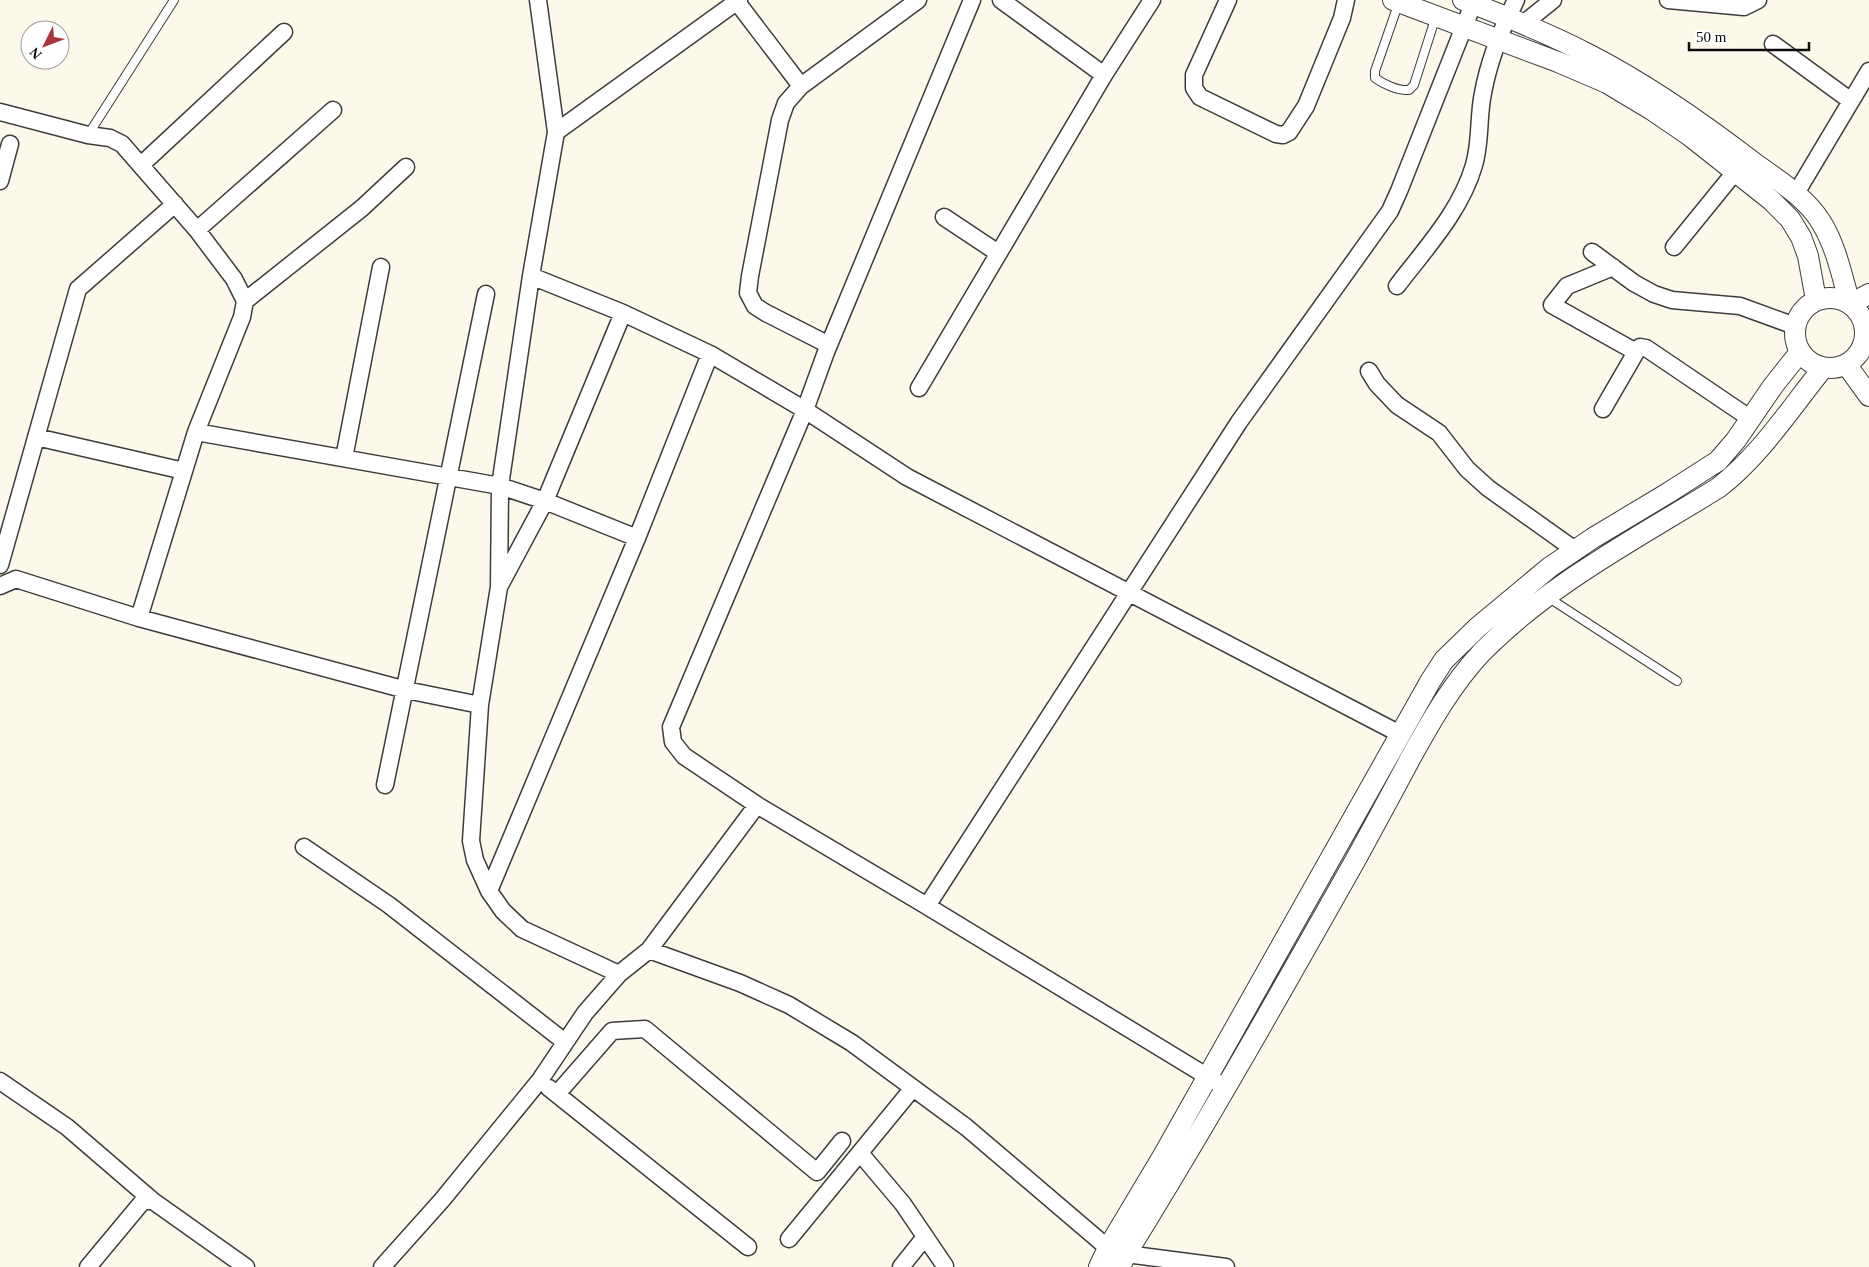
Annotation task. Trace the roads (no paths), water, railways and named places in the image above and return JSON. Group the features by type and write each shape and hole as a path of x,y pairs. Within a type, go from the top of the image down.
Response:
{"street":[{"path":"538,0 556,132 530,276 500,486 499,587 480,705 471,841 475,860 489,891 503,911 522,929 617,977"},
{"path":"829,345 754,306 748,292 780,120 786,103 802,86 918,0"},
{"path":"972,0 829,345 805,410 671,727 673,742 684,756 757,805 1225,1087"},
{"path":"1001,0 1104,75"},
{"path":"919,388 1104,75 1152,0"},
{"path":"1228,0 1194,75 1194,88 1200,97 1276,134 1283,135 1289,132 1306,106 1342,18 1346,0"},
{"path":"1397,286 1452,211 1469,179 1475,163 1483,93 1497,39 1516,14 1553,0"},
{"path":"1668,0 1744,7 1758,0"},
{"path":"556,132 738,1 802,86"},
{"path":"1396,1 1558,62 1607,83 1690,136 1771,200 1790,219 1801,237 1808,256 1816,300"},
{"path":"927,906 1130,594 1239,422 1390,211 1400,191 1465,27 1468,2 1516,14 1632,78 1700,121 1795,194 1812,209 1821,222 1834,249 1850,304"},
{"path":"141,165 284,32"},
{"path":"1773,44 1851,101"},
{"path":"1795,194 1869,71"},
{"path":"197,230 333,110"},
{"path":"0,112 88,135 110,138 122,144 197,230 234,279 245,301 242,317 196,432 139,618"},
{"path":"0,181 10,144"},
{"path":"245,301 362,208 406,168"},
{"path":"1674,247 1734,172"},
{"path":"0,565 78,290 175,204"},
{"path":"944,217 998,253"},
{"path":"1592,252 1654,294 1672,300 1740,306 1795,326"},
{"path":"344,458 381,268"},
{"path":"1613,268 1567,286 1552,305 1636,352"},
{"path":"530,276 624,313 710,354 805,410 907,477 1400,734"},
{"path":"385,784 406,690 486,294"},
{"path":"1850,304 1869,294"},
{"path":"1828,297 1850,304 1858,312 1863,322 1866,348 1846,364 1835,368 1823,368 1813,364 1800,352 1794,335 1795,326 1803,310 1816,300 1828,297"},
{"path":"499,587 545,501 624,313"},
{"path":"1603,409 1636,352 1640,348 1646,348 1751,419"},
{"path":"1099,1267 1118,1257 1182,1164 1356,860 1442,703 1463,673 1574,550 1668,494 1718,461 1736,440 1773,386 1800,352"},
{"path":"489,891 637,538 710,354"},
{"path":"1846,364 1869,396"},
{"path":"1118,1257 1163,1156 1206,1077 1400,734 1444,660 1478,627 1540,589 1595,564 1718,488 1735,475 1752,458 1823,368"},
{"path":"1369,371 1377,384 1398,405 1439,433 1467,470 1488,488 1574,550"},
{"path":"196,432 500,486 545,501 637,538"},
{"path":"36,437 184,471"},
{"path":"0,586 16,579 139,618 406,690 480,705"},
{"path":"382,1267 442,1200 540,1080 585,1013 617,977 649,950 757,805"},
{"path":"304,847 390,904 565,1042"},
{"path":"649,950 740,983 790,1005 852,1043 966,1127 1118,1257 1226,1267"},
{"path":"557,1094 612,1031 645,1029 817,1172 842,1141"},
{"path":"540,1080 748,1247"},
{"path":"0,1081 67,1127 153,1200 236,1264"},
{"path":"789,1239 913,1088"},
{"path":"864,1148 945,1266"},
{"path":"88,1267 143,1202 153,1200"},
{"path":"900,1267 925,1237"}],"lane":[{"path":"88,135 174,0"},
{"path":"1396,1 1375,72 1376,78 1380,82 1404,91 1409,90 1414,85 1436,16"},
{"path":"1540,589 1677,681"}]}
